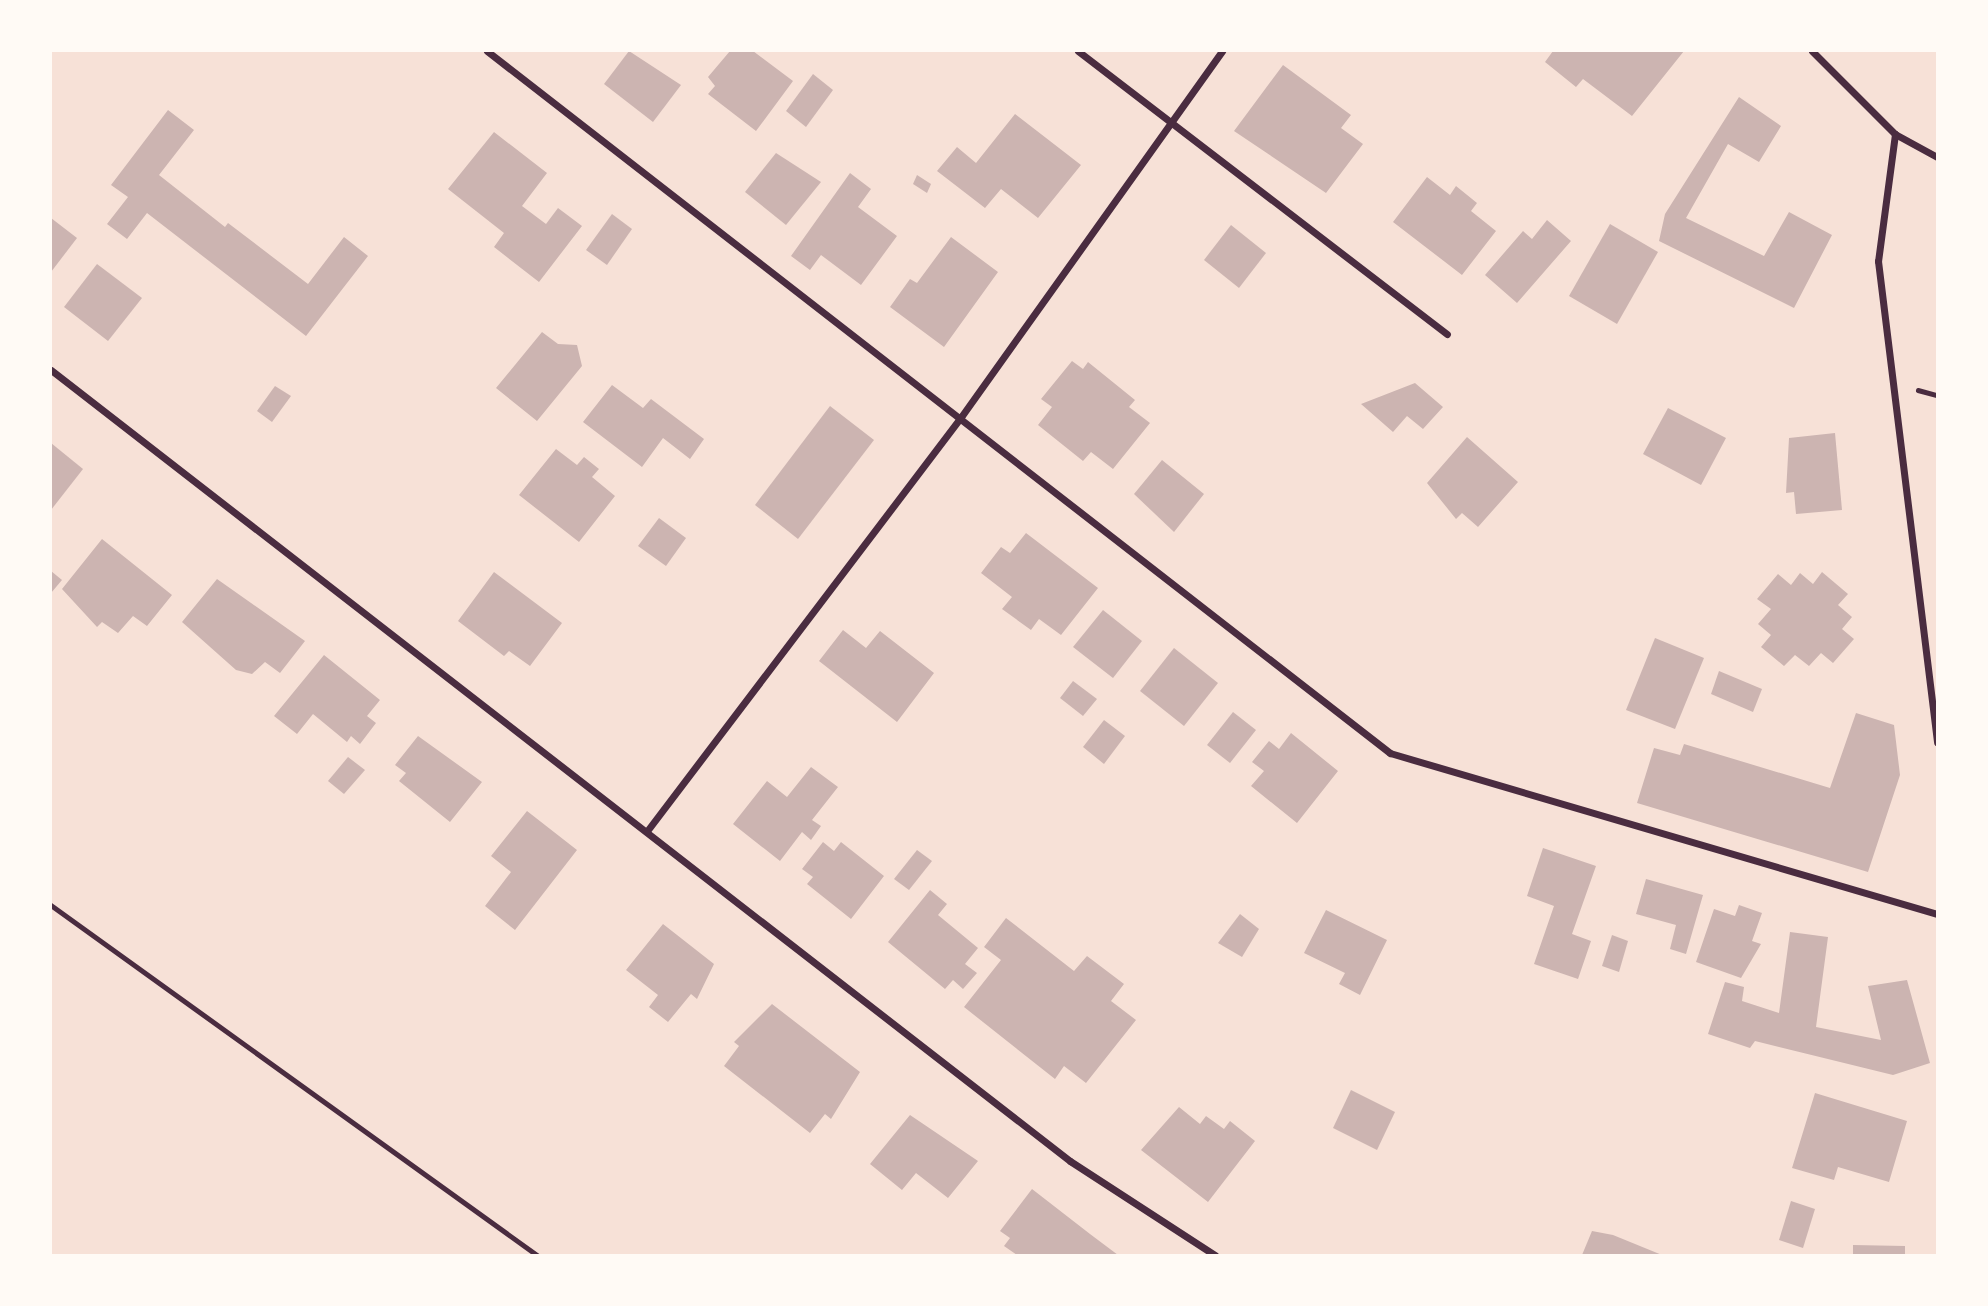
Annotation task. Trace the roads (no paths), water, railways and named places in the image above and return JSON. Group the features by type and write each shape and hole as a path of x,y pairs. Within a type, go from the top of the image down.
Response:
{"street":[{"path":"487,51 1390,752 1937,914"},
{"path":"1078,51 1447,334"},
{"path":"647,831 961,417 1222,51"},
{"path":"1812,51 1895,134 1937,157"},
{"path":"1895,134 1878,261 1937,742"},
{"path":"51,370 1070,1161 1215,1255"}]}
